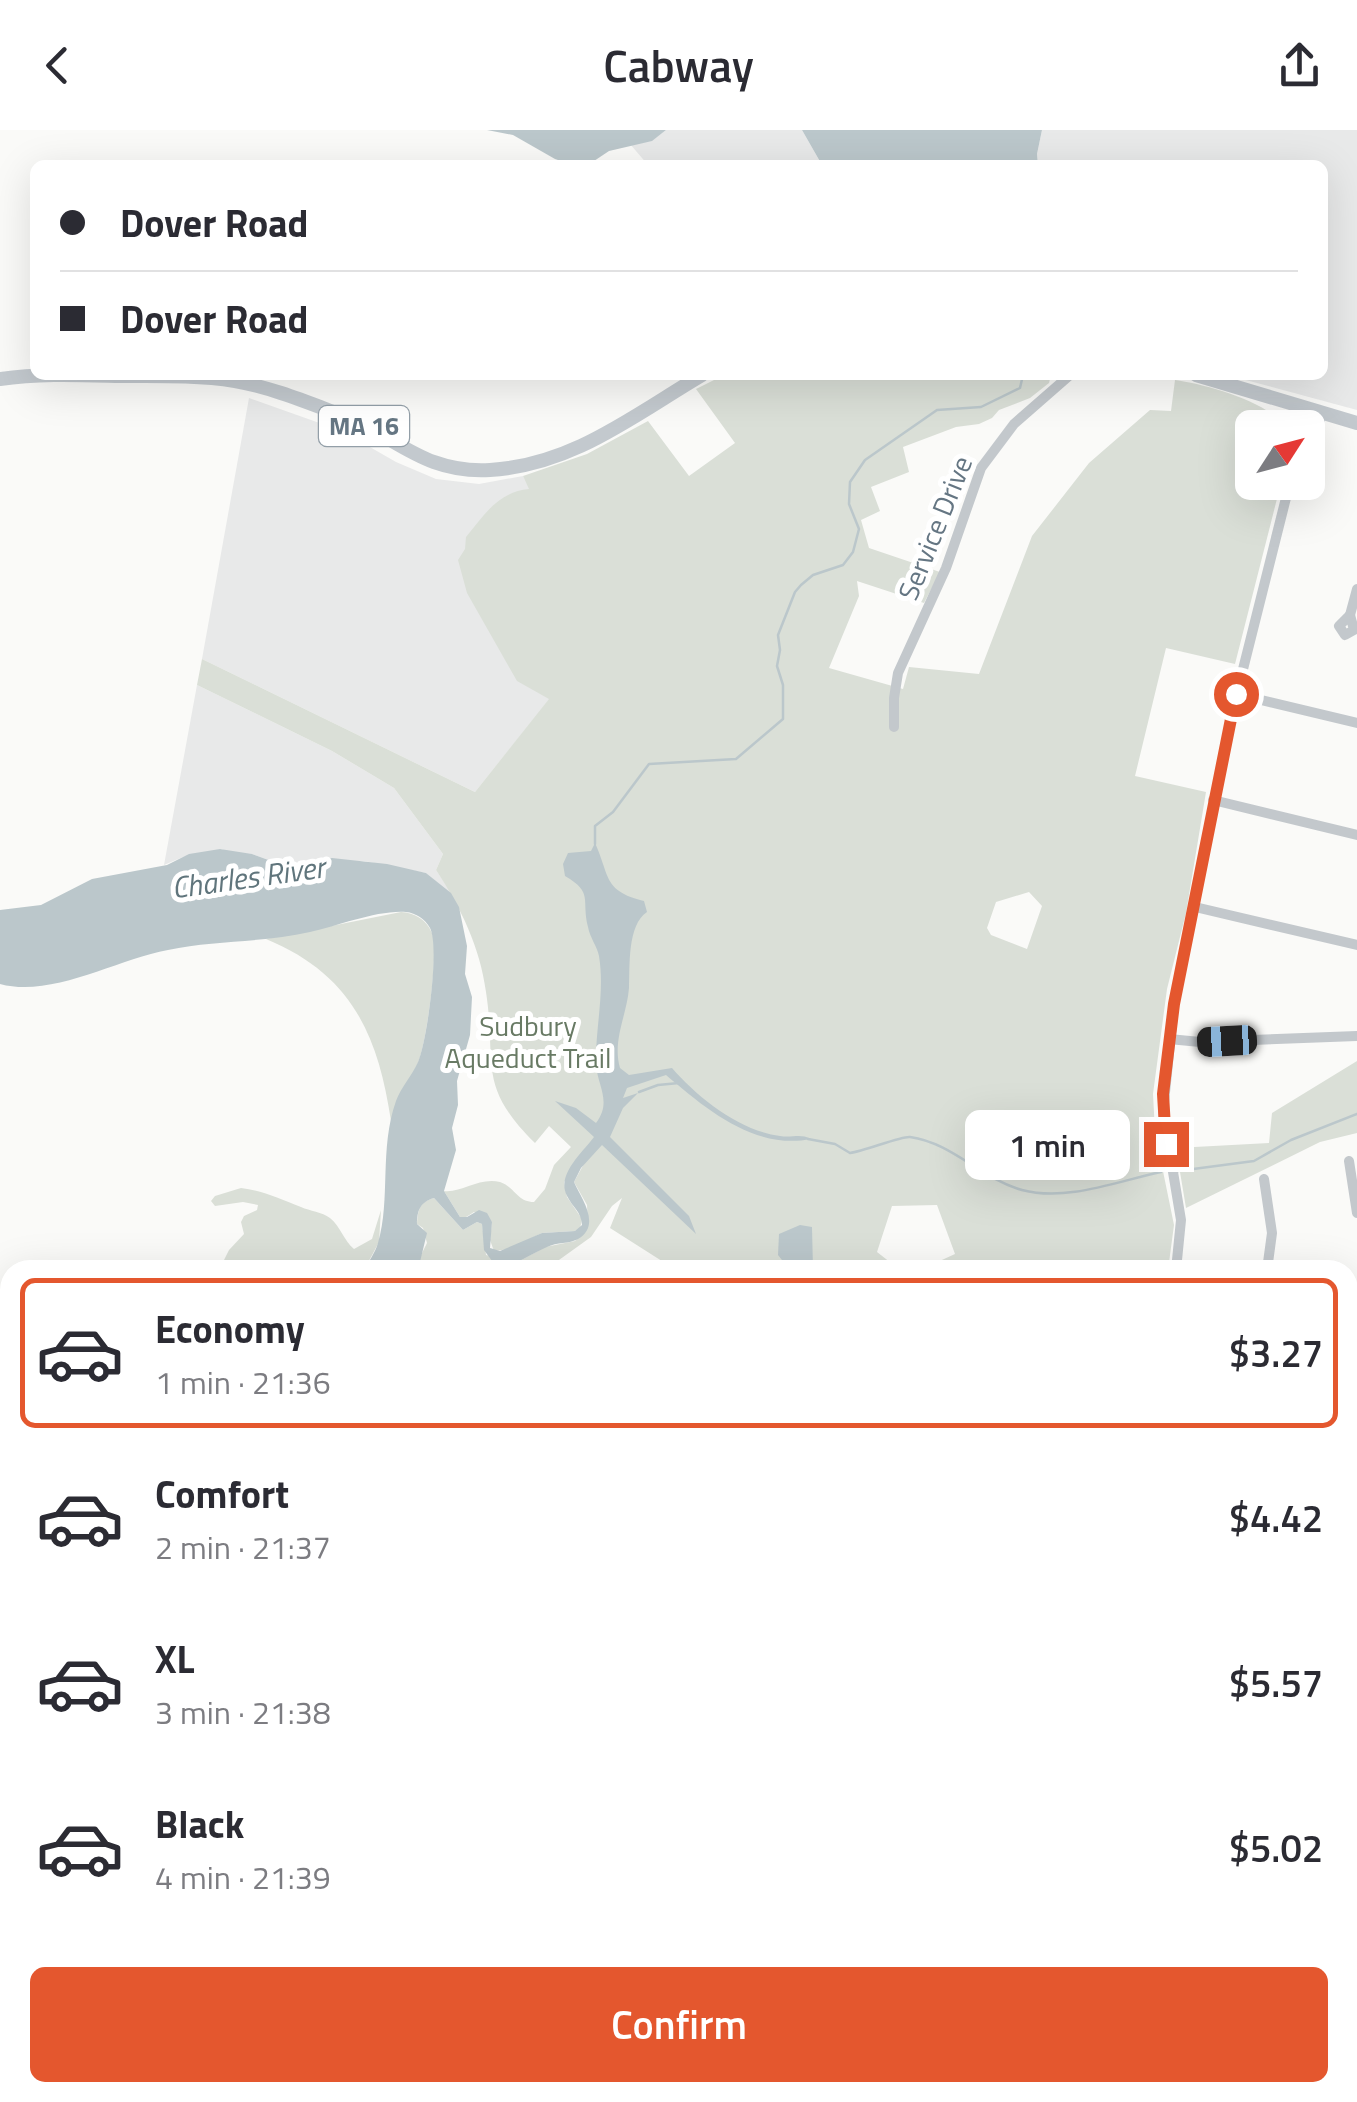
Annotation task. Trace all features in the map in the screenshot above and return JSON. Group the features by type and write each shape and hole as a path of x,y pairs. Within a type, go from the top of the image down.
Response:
{"main road":[{"name":"MA 16","path":"0,379 30,378"},
{"name":"MA 16","path":"196,380 236,382 342,415 419,458 489,470 540,460 590,442 694,380"},
{"path":"1212,380 1308,410"},
{"path":"1325,415 1357,423"}],"street":[{"name":"Service Drive","path":"894,727 898,673 945,570 984,462 1014,424 1064,380"},
{"path":"1177,1260 1181,1220 1162,1112 1169,1040 1213,800 1285,500"},
{"path":"1350,615 1357,589"},
{"path":"1236,694 1357,723"},
{"path":"1213,800 1357,834"},
{"path":"1196,907 1357,945"},
{"path":"1169,1040 1357,1036"},
{"path":"1348,1162 1357,1213"},
{"path":"1264,1178 1272,1233 1268,1260"}],"shaded area":[{"path":"666,130 802,130 819,160 644,160 630,144 651,141"},
{"path":"1042,130 1357,130 1357,410 1246,380 1328,380 1328,160 1038,160"},
{"path":"249,398 342,431 396,462 436,479 479,484 523,476 605,630 475,792 202,659"},
{"path":"197,685 332,751 394,788 443,854 436,870 454,897 426,873 364,861 285,866 222,849 164,865"}],"green space":[{"name":"Sudbury Aqueduct Trail","path":"714,380 1050,380 1030,398 999,410 979,424 956,427 903,447 909,472 871,487 880,511 861,520 869,548 940,572 924,603 857,581 859,596 829,668 903,689 909,667 979,674 1032,536 1089,463 1150,410 1171,411 1175,380 1219,390 1266,410 1235,410 1235,500 1277,500 1235,664 1166,648 1135,776 1206,792 1186,913 1167,989 1153,1094 1155,1132 1174,1225 1169,1260 942,1260 955,1254 937,1205 892,1206 877,1252 887,1260 660,1260 610,1228 622,1198 591,1237 559,1260 521,1260 545,1247 575,1241 588,1226 587,1205 574,1182 586,1160 564,1182 567,1197 582,1219 580,1229 542,1233 509,1249 494,1251 490,1240 492,1222 474,1212 463,1219 444,1191 492,1181 505,1184 524,1200 534,1202 545,1189 554,1165 571,1147 549,1126 535,1143 516,1123 496,1089 483,975 468,928 436,870 443,854 394,788 332,751 197,685 202,659 475,792 549,699 517,681 467,593 458,560 466,537 500,500 529,489 523,476 587,454 648,421 689,476 735,443 696,389","holes":["1029,892 1042,906 1027,949 991,935 987,928 996,902"]},
{"path":"401,912 415,915 427,924 432,933 434,957 420,1057 391,1121 378,1061 356,1011 320,970 266,939"},
{"path":"1357,1061 1357,1133 1320,1142 1186,1208 1176,1148 1269,1143 1272,1113"},
{"path":"241,1188 327,1216 354,1249 372,1239 381,1210 379,1242 369,1260 224,1260 244,1234 244,1216 257,1210 258,1205 243,1202 215,1206 211,1201"},
{"path":"434,1198 463,1230 477,1222 482,1224 486,1255 505,1260 420,1260 427,1243 423,1228 417,1224 422,1204"}],"water":[{"path":"487,130 666,130 652,141 609,151 596,160 558,160 513,135"},
{"path":"802,130 1042,130 1038,160 819,160"},
{"name":"Charles River","path":"595,843 614,887 644,901 647,912 636,926 631,947 628,998 618,1047 620,1068 629,1075 672,1068 694,1091 735,1120 765,1133 811,1139 770,1139 751,1133 715,1114 666,1075 627,1088 623,1098 638,1093 623,1108 610,1137 689,1216 696,1234 602,1145 574,1182 589,1219 585,1233 578,1239 551,1245 520,1260 491,1260 484,1250 482,1224 477,1222 463,1230 434,1198 422,1205 418,1215 417,1224 427,1233 420,1260 370,1260 382,1226 391,1119 398,1096 422,1051 428,1015 433,938 423,919 413,914 383,913 292,936 168,950 41,986 0,984 0,910 41,905 92,879 167,865 189,854 220,849 252,854 285,866 332,858 426,873 451,893 459,907 467,946 465,974 472,997 470,1035 457,1081 458,1105 452,1128 456,1150 444,1191 460,1217 479,1210 487,1213 492,1222 490,1248 500,1251 542,1233 575,1231 582,1225 567,1196 565,1180 594,1137 555,1101 576,1108 596,1123 603,1108 596,1065 601,970 588,927 585,897 580,887 565,876 563,864 568,853 591,851"},
{"path":"800,1225 812,1227 813,1260 782,1260 778,1255 779,1234"}],"waterway":[{"path":"595,844 595,826 613,812 649,764 736,759 783,719 778,635 801,585 813,575 843,565 853,552 859,529 849,504 850,482 865,460 937,410 981,407 1020,388 1022,380"},
{"path":"639,1092 679,1083"},
{"path":"1178,1171 1254,1161 1291,1140 1357,1114"},
{"path":"808,1139 835,1144 850,1153 910,1137 940,1146 1007,1185 1039,1193 1092,1189 1161,1172"}],"route":[{"path":"1166,1144 1163,1094 1174,1004 1236,694"}]}
